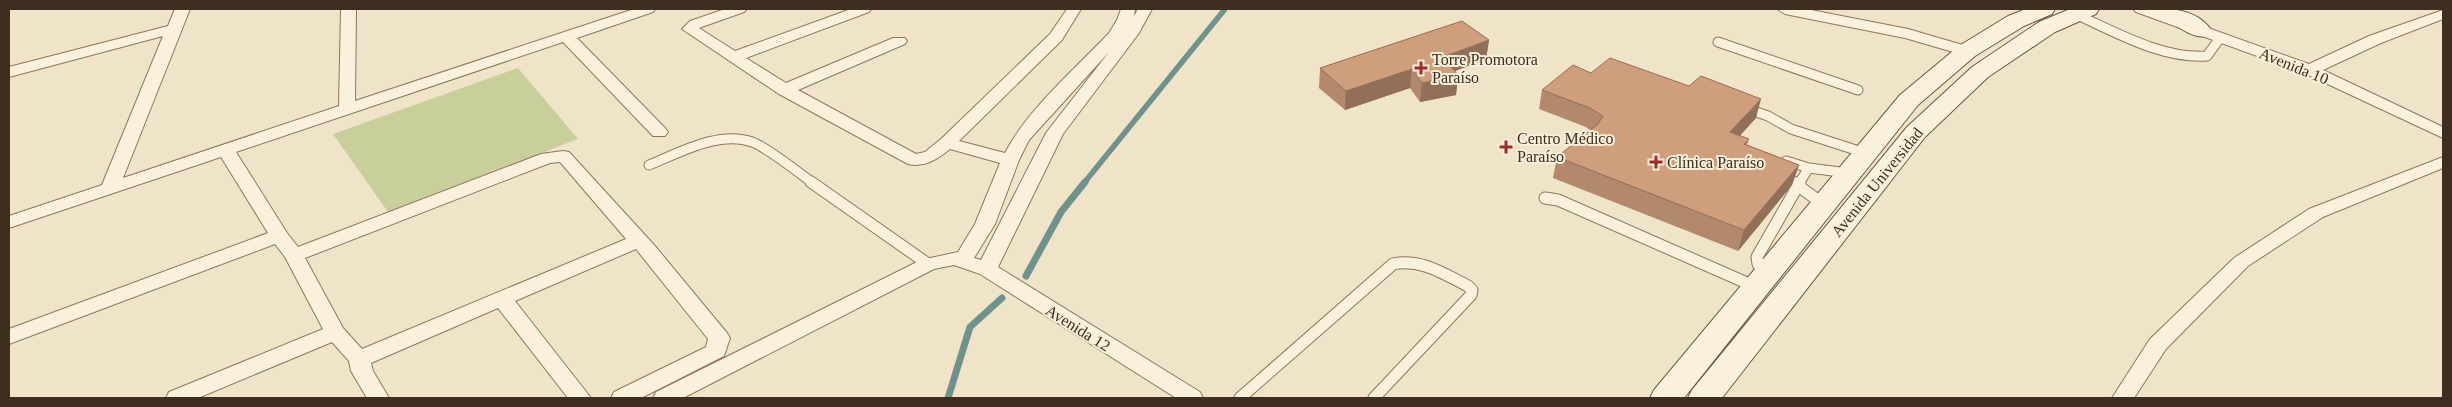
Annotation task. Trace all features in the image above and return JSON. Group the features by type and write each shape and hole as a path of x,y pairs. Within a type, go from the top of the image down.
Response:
{"street":[{"path":"110,188 182,9"},
{"path":"347,108 348,9"},
{"path":"9,222 648,9"},
{"path":"739,9 695,24 690,29 785,90 914,160 931,156 947,143 1056,37 1074,9"},
{"path":"733,57 864,9"},
{"path":"664,398 928,264 954,258 964,260 985,224 1010,160 1034,123 1115,36 1125,20 1128,9"},
{"path":"987,269 1054,133 1134,30 1145,9"},
{"path":"1787,9 1908,34 1967,51"},
{"name":"Avenida Universidad","path":"1666,398 1909,100 1967,51 2016,21 2044,9"},
{"name":"Avenida 10","path":"2141,9 2310,70 2443,133"},
{"path":"2167,9 2211,34"},
{"name":"Avenida Universidad","path":"1704,398 1916,132 1980,72 2047,27 2082,12"},
{"path":"2310,70 2384,34 2443,14"},
{"path":"9,72 173,29"},
{"path":"566,36 659,132"},
{"path":"785,90 899,41"},
{"path":"947,143 1010,160"},
{"path":"226,150 279,236 294,255 335,332 359,359 362,371 378,398"},
{"path":"294,255 556,156 568,159 638,241 648,250 720,338 716,351 622,398"},
{"path":"2123,398 2158,344 2241,262 2316,213 2443,162"},
{"path":"9,336 279,236"},
{"path":"359,359 638,241"},
{"name":"Avenida 12","path":"964,260 987,269 1192,398"},
{"path":"501,298 580,398"},
{"path":"177,398 335,332"}],"lane":[{"path":"2082,12 2138,40 2188,57 2207,56 2211,34"},
{"path":"1718,42 1858,90"},
{"path":"1731,102 1768,116 1791,129 1866,153"},
{"path":"649,164 712,142 744,138 754,142 928,264"},
{"path":"1776,158 1809,168 1848,173"},
{"path":"1545,198 1558,200 1692,258 1700,264 1762,281 1757,256 1797,184 1809,168"},
{"path":"1772,172 1797,184 1823,204"},
{"path":"1240,398 1393,264 1403,260 1417,262 1468,286 1472,290 1471,295 1374,398"}],"green space":[{"path":"518,68 578,139 388,212 333,134"}],"building":[{"path":"1462,21 1489,40 1443,57 1458,75 1422,83 1412,69 1346,91 1320,68"},
{"name":"Clínica Paraíso","path":"1610,58 1689,86 1701,76 1761,99 1730,132 1749,139 1744,144 1799,165 1744,230 1557,157 1598,124 1603,116 1590,108 1542,90 1573,65 1591,73"}],"waterway":[{"path":"1084,183 1225,9"},
{"path":"1026,276 1061,212 1085,182"},
{"path":"948,398 970,327 1002,298"}],"place":[{"name":"Torre Promotora Paraíso","path":"1421,68"},
{"name":"Centro Médico Paraíso","path":"1506,147"},
{"name":"Clínica Paraíso","path":"1656,162"}]}
